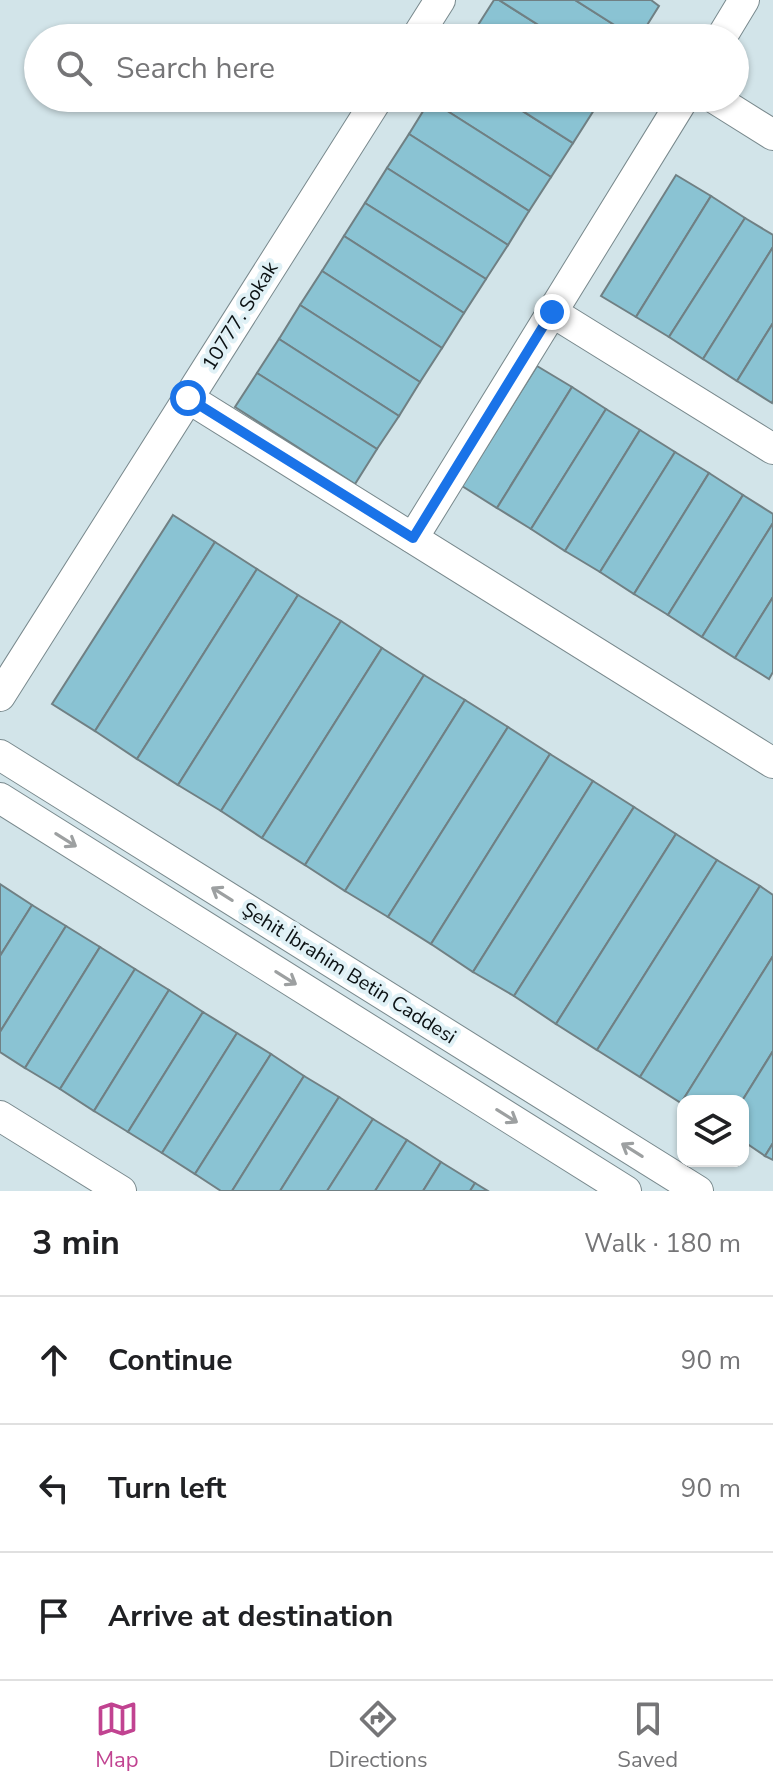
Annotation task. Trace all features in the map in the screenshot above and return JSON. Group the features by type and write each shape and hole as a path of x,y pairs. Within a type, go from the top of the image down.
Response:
{"street":[{"path":"425,24 440,0"},
{"path":"729,24 744,0"},
{"name":"10777. Sokak","path":"0,696 369,112"},
{"path":"413,538 675,112"},
{"path":"736,112 773,135"},
{"path":"552,312 773,449"},
{"path":"188,398 773,763"},
{"name":"Şehit İbrahim Betin Caddesi","path":"0,755 698,1191"},
{"name":"Şehit İbrahim Betin Caddesi","path":"0,798 626,1191"},
{"path":"0,1116 121,1191"}],"building":[{"path":"494,0 499,0 537,24 479,24"},
{"path":"499,0 575,0 613,24 537,24"},
{"path":"575,0 651,0 659,6 648,24 613,24"},
{"path":"423,112 449,112 551,177 529,211 409,134"},
{"path":"449,112 524,112 573,143 551,177"},
{"path":"524,112 593,112 573,143"},
{"path":"409,134 529,211 508,245 387,168"},
{"path":"387,168 508,245 486,279 365,203"},
{"path":"676,175 711,196 636,317 601,296"},
{"path":"711,196 745,218 669,337 636,317"},
{"path":"365,203 486,279 464,313 344,236"},
{"path":"745,218 773,235 773,247 703,359 669,337"},
{"path":"344,236 464,313 442,348 322,271"},
{"path":"773,247 773,323 737,381 703,359"},
{"path":"322,271 442,348 420,382 300,305"},
{"path":"300,305 420,382 399,416 279,339"},
{"path":"773,323 773,400 772,403 737,381"},
{"path":"279,339 399,416 377,449 257,373"},
{"path":"537,366 572,387 497,508 462,486"},
{"path":"257,373 377,449 355,484 235,407"},
{"path":"572,387 606,409 531,529 497,508"},
{"path":"606,409 640,430 565,551 531,529"},
{"path":"640,430 675,452 600,572 565,551"},
{"path":"675,452 709,473 634,594 600,572"},
{"path":"709,473 743,495 668,615 634,594"},
{"path":"743,495 773,514 773,523 702,637 668,615"},
{"path":"173,515 215,542 95,731 52,704"},
{"path":"773,523 773,597 735,658 702,637"},
{"path":"215,542 257,569 137,759 95,731"},
{"path":"257,569 298,595 178,785 137,759"},
{"path":"298,595 341,621 221,811 178,785"},
{"path":"773,597 773,672 769,679 735,658"},
{"path":"341,621 382,648 262,838 221,811"},
{"path":"382,648 424,675 305,865 262,838"},
{"path":"424,675 465,700 345,891 305,865"},
{"path":"465,700 508,727 388,917 345,891"},
{"path":"508,727 550,754 431,944 388,917"},
{"path":"550,754 593,781 473,972 431,944"},
{"path":"593,781 634,807 514,996 473,972"},
{"path":"634,807 676,834 556,1024 514,996"},
{"path":"676,834 717,860 597,1050 556,1024"},
{"path":"717,860 760,886 640,1077 597,1050"},
{"path":"0,884 32,905 0,956"},
{"path":"760,886 773,895 773,956 686,1095 677,1095 677,1100 640,1077"},
{"path":"32,905 66,926 0,1032 0,956"},
{"path":"66,926 100,947 25,1068 0,1052 0,1032"},
{"path":"100,947 135,969 60,1089 25,1068"},
{"path":"773,956 773,1051 746,1095 686,1095"},
{"path":"135,969 169,990 94,1111 60,1089"},
{"path":"169,990 203,1012 128,1132 94,1111"},
{"path":"203,1012 237,1033 162,1153 128,1132"},
{"path":"237,1033 271,1054 195,1174 162,1153"},
{"path":"773,1051 773,1143 765,1156 749,1145 749,1095 746,1095"},
{"path":"271,1054 304,1076 232,1191 221,1191 195,1174"},
{"path":"304,1076 339,1097 280,1191 232,1191"},
{"path":"339,1097 373,1119 327,1191 280,1191"},
{"path":"373,1119 407,1140 375,1191 327,1191"},
{"path":"407,1140 441,1162 423,1191 375,1191"},
{"path":"773,1143 773,1160 765,1156"},
{"path":"441,1162 475,1183 470,1191 423,1191"},
{"path":"475,1183 488,1191 470,1191"}],"route":[{"path":"188,398 413,538 552,312"}]}
